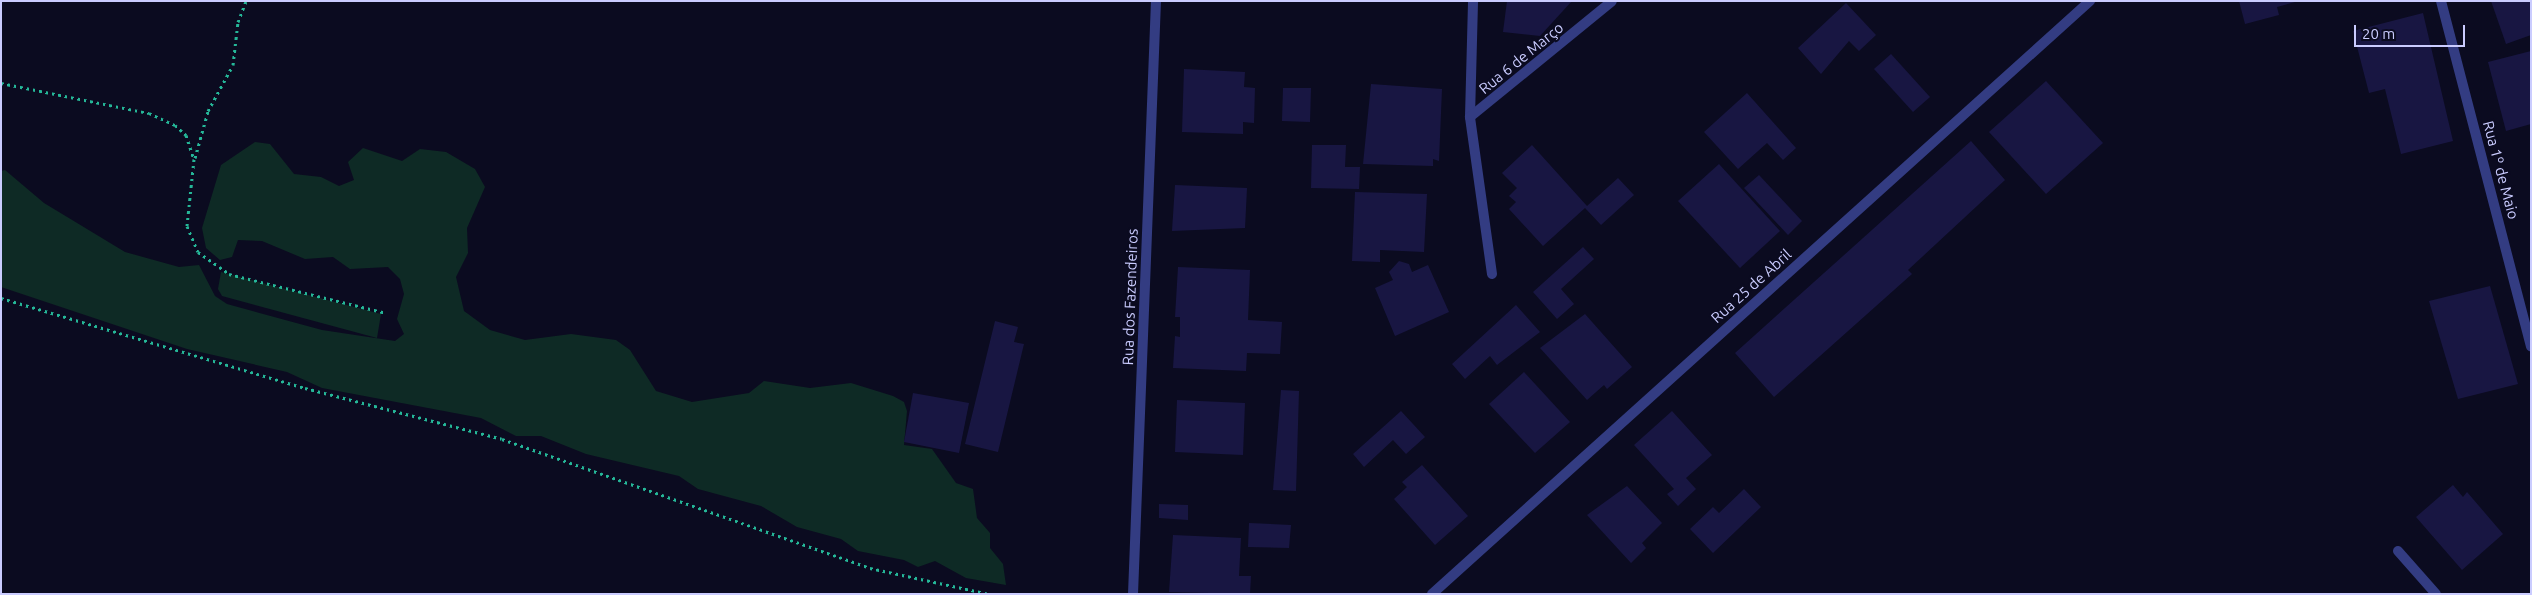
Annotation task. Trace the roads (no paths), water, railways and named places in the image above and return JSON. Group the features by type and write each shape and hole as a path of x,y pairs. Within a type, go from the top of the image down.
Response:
{"street":[{"name":"Rua dos Fazendeiros","path":"1133,594 1156,1"},
{"name":"Rua 6 de Março","path":"1474,1 1470,117 1492,274"},
{"name":"Rua 6 de Março","path":"1470,117 1612,1"},
{"name":"Rua 25 de Abril","path":"1432,594 2090,1"},
{"name":"Rua 1º de Maio","path":"2441,1 2531,346"},
{"path":"2398,551 2436,594"}]}
